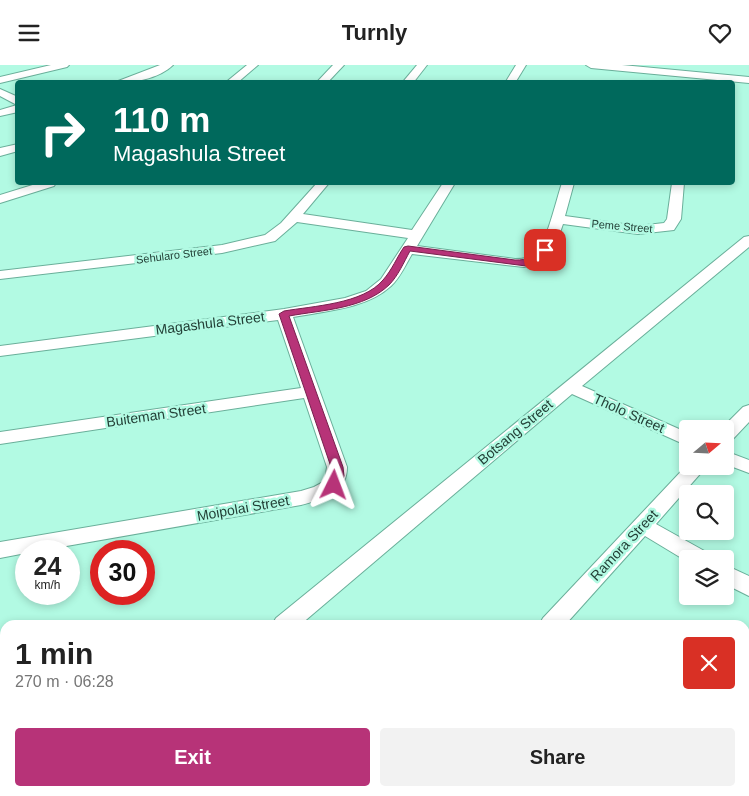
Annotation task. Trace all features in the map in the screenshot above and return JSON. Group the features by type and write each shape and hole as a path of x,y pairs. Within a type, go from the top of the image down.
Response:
{"street":[{"path":"0,80 64,65"},
{"path":"128,80 154,72 168,65"},
{"path":"234,80 252,65"},
{"path":"324,80 339,65"},
{"path":"410,80 422,65"},
{"path":"512,80 520,65"},
{"path":"591,65 607,71 692,79 749,80"},
{"path":"0,92 15,100"},
{"path":"0,113 15,109"},
{"path":"0,152 15,148"},
{"path":"0,199 44,185"},
{"name":"Sehularo Street","path":"0,275 250,245 270,238 286,227 321,185"},
{"name":"Magashula Street","path":"0,351 284,314 348,303 371,295 387,282 448,185"},
{"path":"294,217 502,262 526,263 542,256 557,219 567,185"},
{"name":"Peme Street","path":"557,219 638,230 669,227 674,219 678,185"},
{"name":"Botsang Street","path":"290,620 749,241"},
{"name":"Moipolai Street","path":"0,550 301,498 330,489 336,481 337,467 284,314"},
{"name":"Tholo Street","path":"570,387 679,436"},
{"name":"Buiteman Street","path":"0,438 312,392"},
{"path":"734,427 749,411"},
{"path":"734,461 749,467"},
{"name":"Ramora Street","path":"556,620 689,475"},
{"path":"642,525 685,550"},
{"path":"734,578 749,587"}],"route":[{"path":"334,485 338,476 337,467 284,314 348,303 371,295 387,282 408,249 515,263 526,263 538,259 545,250"}]}
